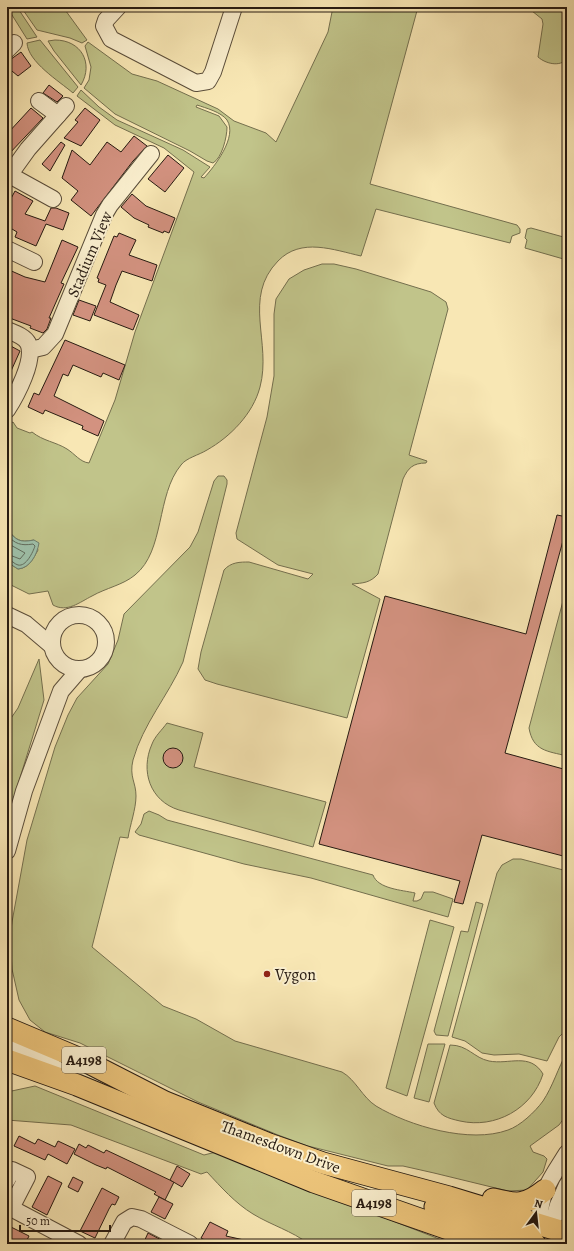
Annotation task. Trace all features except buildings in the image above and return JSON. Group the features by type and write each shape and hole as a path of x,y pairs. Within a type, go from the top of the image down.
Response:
{"main road":[{"name":"Thamesdown Drive","path":"7,1028 30,1036 83,1060 165,1102 269,1144 323,1163 448,1197 544,1238"},
{"name":"Thamesdown Drive","path":"7,1060 78,1085 307,1180 491,1244"},
{"path":"323,1163 370,1186 528,1238 544,1238"},
{"path":"448,1197 478,1195 516,1204 536,1197 545,1190"}],"street":[{"path":"118,7 105,23 105,29 111,39 196,83 208,81 214,72 234,7"},
{"path":"39,101 62,110 28,148 10,178 53,199"},
{"name":"Stadium View","path":"30,350 43,348 55,334 104,215 110,205 151,154"},
{"path":"7,248 34,262"},
{"path":"7,330 23,338 27,342 30,350 26,368 17,394 7,410"},
{"path":"7,615 26,624 54,652 63,664 80,669 94,665 104,653 106,638 103,630 94,620 82,615 66,618 59,623 52,638 54,652 61,691"},
{"path":"26,624 59,623"},
{"path":"7,851 20,803 61,691 80,669"},
{"path":"7,1019 30,1036"},
{"path":"7,1046 43,1060 61,1070 78,1085"},
{"path":"544,1238 539,1210 545,1190 567,1153"},
{"path":"7,1180 12,1170 27,1177 9,1207 79,1244"},
{"path":"544,1238 567,1185"},
{"path":"112,1244 124,1222 132,1217 141,1219 190,1244"}],"green space":[{"path":"7,7 17,7 37,37 27,39"},
{"path":"21,7 63,7 87,40 82,43 70,38 37,30"},
{"path":"333,7 418,7 370,184 517,225 520,229 520,233 512,236 510,243 376,209 361,256 318,247 297,249 287,254 278,261 267,275 262,290 260,321 263,370 257,397 240,424 216,445 186,460 173,477 167,491 156,538 145,565 135,575 125,581 97,593 78,604 63,608 53,605 48,591 29,594 7,583 7,562 18,569 25,567 38,550 34,540 18,540 7,529 7,425 13,422 17,428 30,433 32,432 63,447 80,459 89,463 115,400 135,332 194,172 164,148 115,125 77,96 81,90 99,107 117,120 183,150 210,167 201,177 204,178 219,159 227,143 229,135 230,127 224,117 197,105 196,107 219,116 227,127 225,141 221,152 219,157 213,163 115,114 84,88 89,80 91,67 85,46 88,42 132,74 157,81 218,109 234,121 266,133 276,142 328,32"},
{"path":"527,7 561,7 567,14 567,59 561,63 553,64 538,57 543,24 542,19"},
{"path":"40,40 78,87 73,93 45,71 33,57 27,43"},
{"path":"55,40 72,44 83,54 86,69 85,77 81,85 54,51 48,41"},
{"path":"531,228 567,238 567,260 525,248 527,229"},
{"path":"322,264 334,264 356,269 431,292 446,302 448,309 409,455 427,461 426,463 414,465 403,479 378,574 369,581 352,584 380,599 347,718 217,684 205,680 198,669 201,652 224,570 227,567 236,563 249,562 308,579 313,574 278,565 237,539 236,533 267,417 274,376 274,314 276,299 289,279 304,270"},
{"path":"218,476 224,476 227,480 227,484 183,662 149,722 137,747 132,766 132,775 136,791 134,812 128,838 120,837 92,947 163,1006 196,1019 235,1041 342,1072 351,1079 376,1106 405,1120 440,1131 476,1135 493,1134 513,1128 532,1114 543,1101 567,1052 567,1114 559,1125 530,1146 533,1152 544,1156 547,1159 543,1172 527,1190 508,1191 403,1166 388,1166 308,1146 278,1135 198,1102 80,1043 45,1032 30,1020 19,1000 12,969 10,938 12,922 27,840 55,747 68,715 77,698 108,664 118,640 124,614 190,547 198,532 214,481"},
{"path":"567,586 567,756 542,749 534,741 529,728"},
{"path":"39,659 44,700 7,820 7,724 18,708"},
{"path":"167,723 203,733 194,767 326,802 313,847 179,810 169,806 161,800 150,784 147,764 153,741"},
{"path":"149,811 167,820 373,875 376,880 385,886 415,893 413,901 421,899 424,892 433,892 453,899 448,917 311,878 244,864 139,835 135,832 141,824 144,814"},
{"path":"513,859 521,859 567,871 567,1029 559,1037 547,1061 519,1054 494,1055 482,1053 465,1041 452,1037 497,873 502,865"},
{"path":"476,902 483,904 448,1036 436,1035 434,1031 461,931 468,932"},
{"path":"430,920 454,927 407,1096 386,1088"},
{"path":"428,1044 445,1044 429,1102 414,1098"},
{"path":"450,1045 462,1047 489,1061 525,1061 532,1063 538,1067 543,1074 538,1086 530,1097 510,1114 499,1119 486,1122 473,1123 451,1119 441,1114 434,1103"},
{"path":"35,1086 204,1155 216,1152 452,1244 309,1244 296,1235 246,1210 207,1172 201,1174 71,1125 7,1120 7,1092"}],"water":[{"path":"7,529 18,540 34,540 39,543 37,552 32,560 22,568 18,569 7,562"}],"place":[{"name":"Vygon","path":"267,974"}]}
